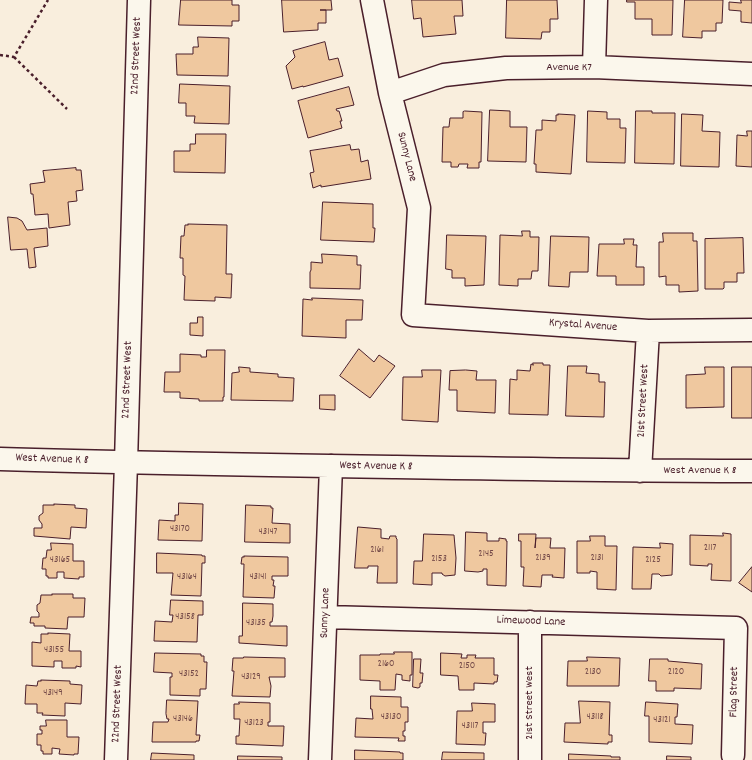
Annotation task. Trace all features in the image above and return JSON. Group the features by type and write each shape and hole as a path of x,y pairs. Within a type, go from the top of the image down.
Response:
{"street":[{"name":"22nd Street West","path":"116,760 139,0"},
{"name":"Sunny Lane","path":"372,0 390,93 419,208 413,315"},
{"path":"594,67 596,0"},
{"name":"Avenue K7","path":"390,93 444,75 506,68 594,67 752,74"},
{"name":"Krystal Avenue","path":"413,315 648,331 752,330"},
{"name":"21st Street West","path":"640,471 648,331"},
{"name":"West Avenue K 8","path":"0,459 126,463 640,471 752,471"},
{"name":"Sunny Lane","path":"320,760 331,466"},
{"name":"Limewood Lane","path":"326,617 736,628"},
{"name":"21st Street West","path":"530,622 530,760"},
{"name":"Flag Street","path":"733,755 736,628"}],"path":[{"path":"14,56 48,0"},
{"path":"0,55 14,56 67,109"}],"building":[{"path":"181,0 232,0 232,5 239,5 239,21 232,21 232,26 179,25"},
{"path":"282,0 331,0 332,10 326,10 326,23 318,23 318,30 284,32"},
{"path":"412,0 462,0 463,16 454,16 456,34 423,37 421,18 414,19"},
{"path":"507,0 557,0 558,19 550,19 550,32 542,32 541,39 506,38"},
{"path":"627,0 673,0 672,35 652,35 652,19 635,19 635,2 627,2"},
{"path":"685,0 723,0 722,23 716,23 716,31 702,31 702,38 683,37"},
{"path":"741,0 752,0 752,23 741,22 741,11 729,10 729,2 741,3"},
{"path":"198,37 229,38 228,76 177,75 176,54 193,54 193,47 198,47"},
{"path":"325,42 329,60 338,58 343,76 292,89 286,66 295,57 293,51"},
{"path":"180,84 230,86 229,124 194,123 195,116 186,116 186,103 179,103"},
{"path":"349,87 354,105 336,109 339,111 342,121 340,121 342,128 308,138 298,101"},
{"path":"490,110 510,111 510,127 527,127 526,162 488,161"},
{"path":"588,111 607,112 607,119 620,119 620,128 626,128 625,163 587,162"},
{"path":"636,111 675,113 674,164 635,163"},
{"path":"463,112 482,112 481,162 479,162 479,168 467,168 468,164 459,164 458,167 451,167 451,162 442,162 443,127 449,127 450,118 463,118"},
{"path":"682,114 703,115 702,131 720,132 719,167 681,166"},
{"path":"556,115 575,115 571,174 536,172 536,164 534,164 536,130 542,130 542,120 556,121"},
{"path":"747,131 752,131 752,167 736,166 737,135 747,136"},
{"path":"196,134 226,134 225,173 174,172 174,151 190,151 190,144 195,144"},
{"path":"350,145 351,150 359,149 361,162 368,160 371,179 321,187 321,185 313,188 310,173 314,172 310,151"},
{"path":"76,168 76,170 81,170 83,190 76,191 77,201 68,202 70,225 49,228 48,214 35,215 33,194 31,194 30,184 45,182 43,171"},
{"path":"323,202 373,204 373,228 375,228 374,242 321,240"},
{"path":"8,217 17,218 22,221 27,230 47,228 48,246 34,248 36,267 29,268 27,249 11,250"},
{"path":"185,225 227,225 226,274 232,274 231,298 215,297 215,301 184,300 185,276 183,275 183,258 180,258 181,236 184,236"},
{"path":"522,231 530,231 530,237 539,237 538,271 532,271 531,279 518,279 518,286 499,285 500,235 522,236"},
{"path":"663,233 693,233 693,241 697,241 698,291 679,292 679,285 666,285 666,276 659,277 659,242 663,242"},
{"path":"447,235 486,236 484,285 465,286 465,278 452,278 452,270 446,269"},
{"path":"551,236 589,237 588,272 570,272 569,287 549,286"},
{"path":"743,238 744,273 737,273 737,282 724,282 723,289 705,289 705,239"},
{"path":"624,239 634,239 633,245 637,245 636,267 644,267 644,285 616,285 616,276 597,276 599,244 624,244"},
{"path":"322,254 357,256 357,265 361,265 360,289 310,288 311,262 322,263"},
{"path":"312,298 363,300 362,320 346,320 346,338 302,336 303,299 312,300"},
{"path":"198,317 203,317 203,336 190,335 190,323 197,323"},
{"path":"359,349 374,362 379,355 395,366 370,398 340,376"},
{"path":"207,350 225,350 223,401 199,401 199,399 180,398 180,392 164,392 165,372 180,372 180,354 201,355 201,357 206,357"},
{"path":"533,363 550,365 548,415 509,414 510,379 517,380 517,370 530,371 531,364 533,365"},
{"path":"568,366 587,366 586,373 599,374 599,382 605,382 604,417 566,416"},
{"path":"239,367 250,368 250,372 278,374 278,377 294,378 293,401 231,400 232,373 239,372"},
{"path":"705,367 724,367 724,407 686,408 686,375 705,374"},
{"path":"732,367 752,367 752,418 732,418"},
{"path":"422,370 441,370 438,422 402,420 403,377 422,377"},
{"path":"450,371 477,371 476,380 496,380 495,413 457,411 457,390 449,390"},
{"path":"320,395 335,395 335,410 320,409"},
{"path":"179,503 203,504 202,541 158,540 159,520 175,521 175,515 178,515"},
{"path":"43,505 75,505 75,508 87,509 86,528 71,527 70,539 34,536 34,528 42,528 39,516 43,513"},
{"path":"246,505 271,506 271,508 273,508 272,523 290,524 290,543 245,542"},
{"path":"358,527 381,529 381,538 389,539 390,536 396,536 397,583 377,583 378,566 355,568"},
{"path":"466,532 487,533 487,541 499,541 499,538 506,539 506,586 487,585 487,569 483,569 483,571 478,572 465,571"},
{"path":"723,533 731,534 731,581 711,580 712,564 708,564 708,566 690,565 690,535 723,536"},
{"path":"424,534 454,535 456,558 455,575 445,576 442,573 432,573 432,585 413,584 414,561 422,561"},
{"path":"519,534 536,534 535,548 536,538 551,538 550,548 565,548 564,578 552,577 553,575 542,575 541,587 523,586 524,567 521,567 521,541 519,541"},
{"path":"590,536 605,536 605,546 617,546 616,590 597,589 597,572 590,571 590,573 577,573 577,541 590,541"},
{"path":"51,543 73,544 73,561 84,561 84,577 79,577 79,579 64,578 64,572 57,572 57,578 48,578 48,576 46,576 46,569 42,569 43,558 46,558 47,550 51,550"},
{"path":"660,543 673,544 672,575 661,576 659,574 652,574 651,589 632,589 633,547 660,548"},
{"path":"157,553 205,556 205,563 202,563 201,596 171,595 173,573 157,573"},
{"path":"242,557 288,557 288,576 272,576 272,580 274,580 273,586 275,586 274,598 243,597 244,564 241,564"},
{"path":"752,567 752,592 739,583"},
{"path":"73,594 73,598 85,598 84,617 68,617 67,629 34,626 34,623 30,623 31,617 39,617 37,605 40,603 41,595"},
{"path":"171,600 203,601 203,615 198,615 197,642 154,641 155,621 172,622 173,615 170,615"},
{"path":"243,603 273,604 273,616 270,626 287,626 287,646 239,643 239,636 242,636"},
{"path":"41,634 70,634 69,651 81,651 81,667 76,666 76,668 62,668 62,661 54,661 54,667 32,666 32,642 41,643"},
{"path":"394,652 412,652 412,675 410,675 410,681 402,680 402,675 396,674 395,690 380,690 380,681 360,680 360,655 394,654"},
{"path":"155,653 201,654 201,656 204,656 204,662 207,662 206,689 200,689 200,696 170,695 170,677 172,677 172,673 154,672"},
{"path":"441,653 462,654 461,658 467,658 467,655 476,655 475,658 494,658 494,675 498,675 497,682 494,682 494,684 474,683 474,690 459,690 458,676 441,675"},
{"path":"587,657 620,658 619,686 567,686 568,661 587,661"},
{"path":"233,658 285,658 285,677 269,677 271,686 270,697 232,696 234,671 232,671"},
{"path":"414,659 421,659 420,673 423,673 422,683 420,683 420,687 418,688 413,687"},
{"path":"650,659 668,659 668,661 702,664 701,689 674,688 674,691 656,691 656,681 649,681"},
{"path":"38,681 70,681 70,684 82,685 81,704 65,703 65,716 42,715 43,713 37,713 37,704 25,704 26,685 37,686"},
{"path":"371,696 401,697 401,707 408,707 408,722 405,722 405,731 403,731 405,741 398,741 399,738 355,737 356,718 373,719"},
{"path":"167,700 198,701 196,735 200,735 199,741 152,742 153,722 168,722 169,719 167,719 166,714"},
{"path":"579,701 610,702 609,735 612,735 612,742 608,742 608,744 564,742 565,723 580,723"},
{"path":"239,702 270,703 270,722 268,722 268,726 284,726 283,746 236,744 236,736 239,736 240,719 234,719 234,704 239,704"},
{"path":"646,702 678,704 675,724 693,725 692,744 649,742 649,716 645,716"},
{"path":"472,703 495,704 495,722 483,722 483,733 486,733 485,745 456,744 457,711 472,711"},
{"path":"46,720 67,720 67,737 79,737 78,754 59,754 60,749 52,748 52,754 43,754 43,751 41,751 41,745 37,745 37,734 42,734 40,726 46,726"},
{"path":"355,750 400,752 403,753 403,760 355,760"},
{"path":"443,752 484,753 484,760 442,760"},
{"path":"152,753 194,755 194,760 151,760"},
{"path":"569,754 620,757 620,760 569,760"},
{"path":"238,756 282,757 282,760 238,760"},
{"path":"667,756 691,757 691,760 667,760"}]}
